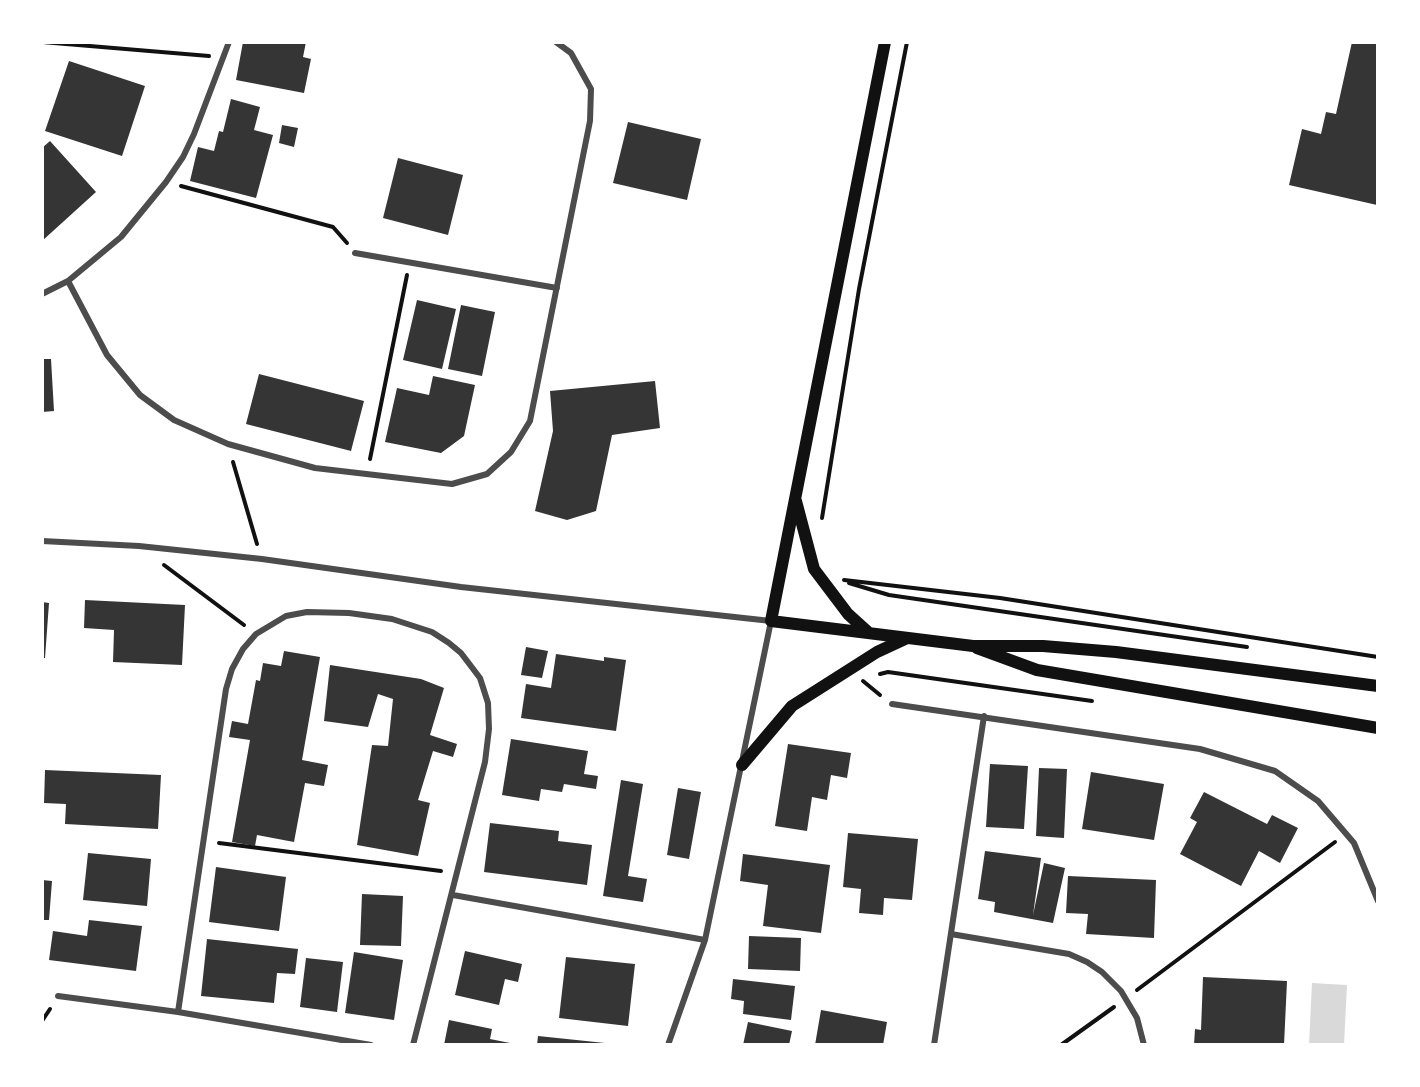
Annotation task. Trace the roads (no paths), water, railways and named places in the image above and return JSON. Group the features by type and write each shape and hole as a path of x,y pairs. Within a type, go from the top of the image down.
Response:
{"main road":[{"path":"885,42 771,621 973,646 1043,645 1116,652 1378,686"},
{"path":"795,496 814,569 848,614 869,633"},
{"path":"742,765 792,706 877,651 906,638"},
{"path":"973,646 1037,670 1378,728"}],"street":[{"path":"42,294 68,281 121,237 166,182 187,149 229,42"},
{"path":"68,281 107,355 140,395 174,420 228,444 315,468 452,484 487,474 511,452 530,421 590,121 591,89 571,53 555,42"},
{"path":"355,253 557,288"},
{"path":"42,541 139,546 262,559 461,587 771,621 705,940 668,1045"},
{"path":"178,1012 226,689 232,669 243,649 256,634 286,616 307,612 392,619 432,632 449,643 472,665 480,678 488,703 489,729 485,762 459,873 413,1045"},
{"path":"892,704 1200,749 1275,771 1318,801 1354,843 1378,902"},
{"path":"934,1045 984,716"},
{"path":"453,895 705,940"},
{"path":"951,934 1069,954 1102,972 1125,999 1137,1018 1144,1045"},
{"path":"58,996 178,1012 371,1045"}]}
